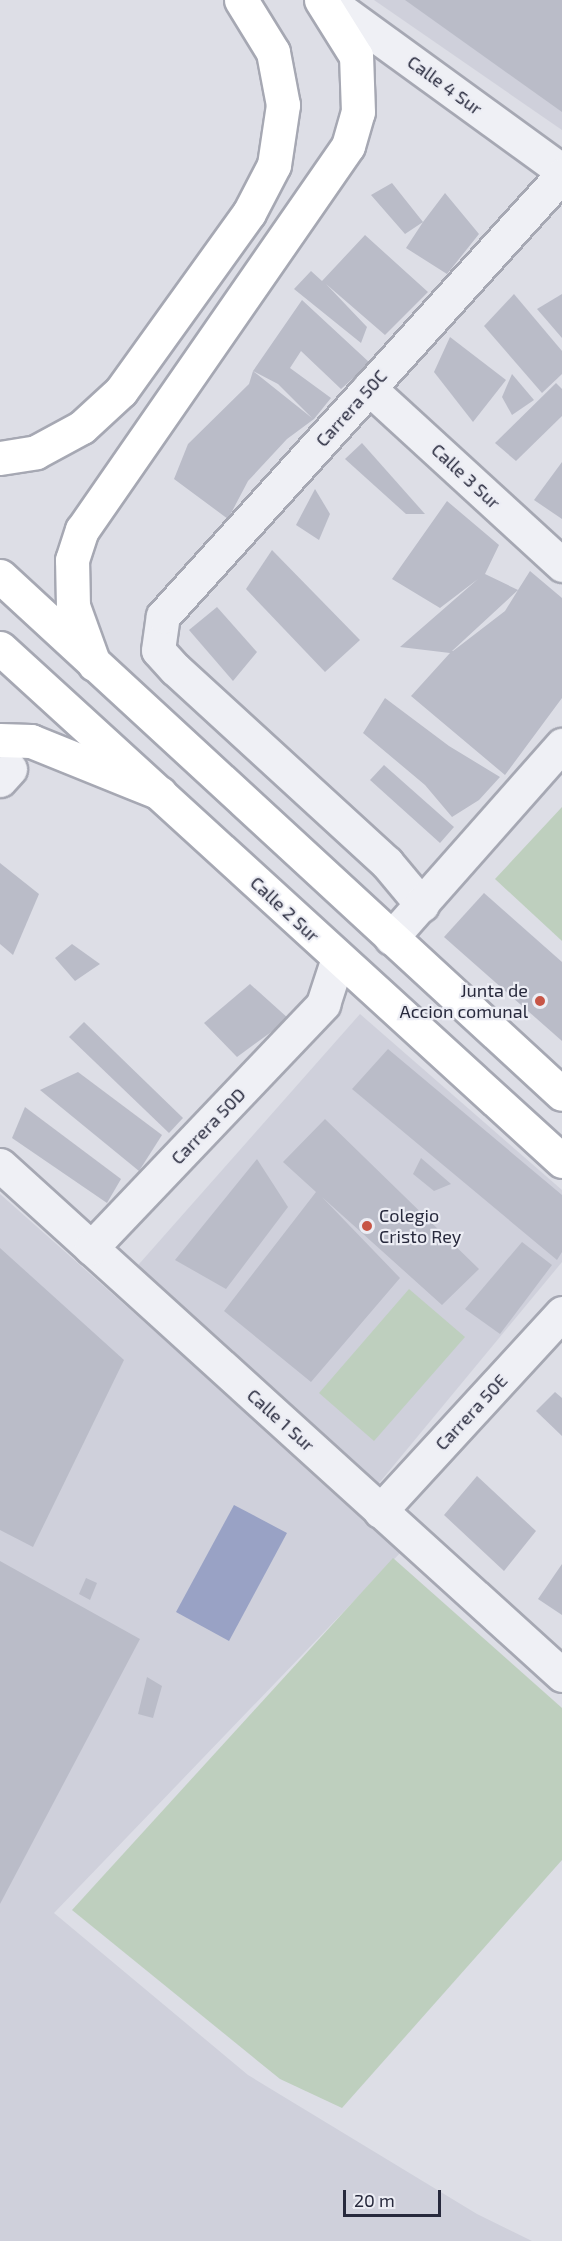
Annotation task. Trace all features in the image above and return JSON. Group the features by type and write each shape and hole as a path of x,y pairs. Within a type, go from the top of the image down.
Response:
{"main road":[{"path":"0,458 36,453 82,427 122,391 249,213 269,174 284,105 273,52 241,0"},
{"path":"87,654 73,606 72,560 82,530 102,496 348,146 358,112 356,56 321,0"},
{"path":"0,576 562,1094"},
{"name":"Calle 2 Sur","path":"4,652 562,1161"},
{"path":"10,757 160,793"}],"street":[{"name":"Calle 4 Sur","path":"327,0 562,171"},
{"name":"Carrera 50C","path":"422,905 387,863 158,650 163,616 562,175"},
{"name":"Calle 3 Sur","path":"369,388 562,565"},
{"path":"391,938 562,746"},
{"name":"Carrera 50D","path":"91,1248 323,1004 338,958"},
{"path":"323,1004 375,992"},
{"name":"Calle 1 Sur","path":"0,1165 562,1676"},
{"name":"Carrera 50E","path":"380,1511 562,1313"}],"shaded area":[{"path":"374,0 562,0 562,130"},
{"name":"Colegio Cristo Rey","path":"360,1014 562,1190 562,1262 375,1488 132,1272"},
{"path":"0,1194 402,1551 54,1913 248,2075 477,2214 532,2241 0,2241"}],"green space":[{"path":"562,807 562,941 495,879"},
{"path":"409,1289 465,1337 374,1441 319,1393"},
{"path":"393,1558 562,1708 562,1860 342,2108 280,2079 72,1910"}],"water":[{"path":"234,1505 287,1533 229,1641 176,1612"}],"building":[{"path":"405,0 562,0 562,112"},
{"path":"392,183 423,222 405,234 371,195"},
{"path":"445,193 479,234 447,274 406,248"},
{"path":"365,235 428,292 385,335 326,284 367,327 361,343 294,289 311,271 322,281"},
{"path":"514,294 562,351 562,374 542,393 484,326"},
{"path":"562,294 562,338 537,309"},
{"path":"302,300 370,363 341,389 301,351 290,368 331,398 314,419 287,439 248,481 228,519 174,479 188,444 249,384 253,371","holes":["253,371 278,384 312,418"]},
{"path":"450,337 506,380 473,422 434,372"},
{"path":"512,374 534,400 512,415 502,397"},
{"path":"556,383 562,389 562,416 516,461 495,443"},
{"path":"362,443 425,514 406,514 345,459"},
{"path":"562,462 562,519 534,500"},
{"path":"315,489 330,514 319,540 296,525"},
{"path":"447,501 499,545 485,574 518,590 530,571 562,598 562,698 505,775 411,696 450,653 400,647 478,579 440,608 392,579","holes":["518,590 505,611 453,651 452,651"]},
{"path":"272,550 360,640 325,672 246,589"},
{"path":"217,607 257,652 233,681 189,630"},
{"path":"385,698 449,746 500,777 479,800 452,817 425,785 363,733"},
{"path":"384,765 454,827 440,843 370,780"},
{"path":"0,863 39,894 13,955 0,944"},
{"name":"Junta de Accion comunal","path":"484,893 562,962 562,1041 444,937"},
{"path":"72,944 100,964 75,981 55,958"},
{"path":"250,984 289,1019 237,1057 204,1023"},
{"path":"84,1022 183,1118 169,1133 69,1037"},
{"path":"388,1049 562,1195 562,1252 557,1260 352,1089"},
{"path":"78,1072 162,1135 139,1171 40,1090"},
{"path":"25,1107 121,1179 107,1203 12,1138"},
{"path":"325,1119 479,1269 442,1305 322,1197 400,1278 311,1382 224,1311 316,1192 283,1162"},
{"path":"421,1158 451,1184 434,1191 413,1174"},
{"path":"257,1159 288,1207 226,1289 175,1260"},
{"path":"522,1242 552,1265 500,1334 465,1309"},
{"path":"0,1248 124,1360 33,1547 0,1530"},
{"path":"555,1392 562,1398 562,1436 536,1411"},
{"path":"477,1476 536,1531 504,1571 444,1515"},
{"path":"0,1561 140,1639 0,1904"},
{"path":"562,1564 562,1615 538,1599"},
{"path":"86,1578 97,1583 90,1600 79,1594"},
{"path":"147,1677 162,1686 153,1718 138,1714"}],"place":[{"name":"Junta de Accion comunal","path":"540,1001"},
{"name":"Colegio Cristo Rey","path":"367,1226"}]}
